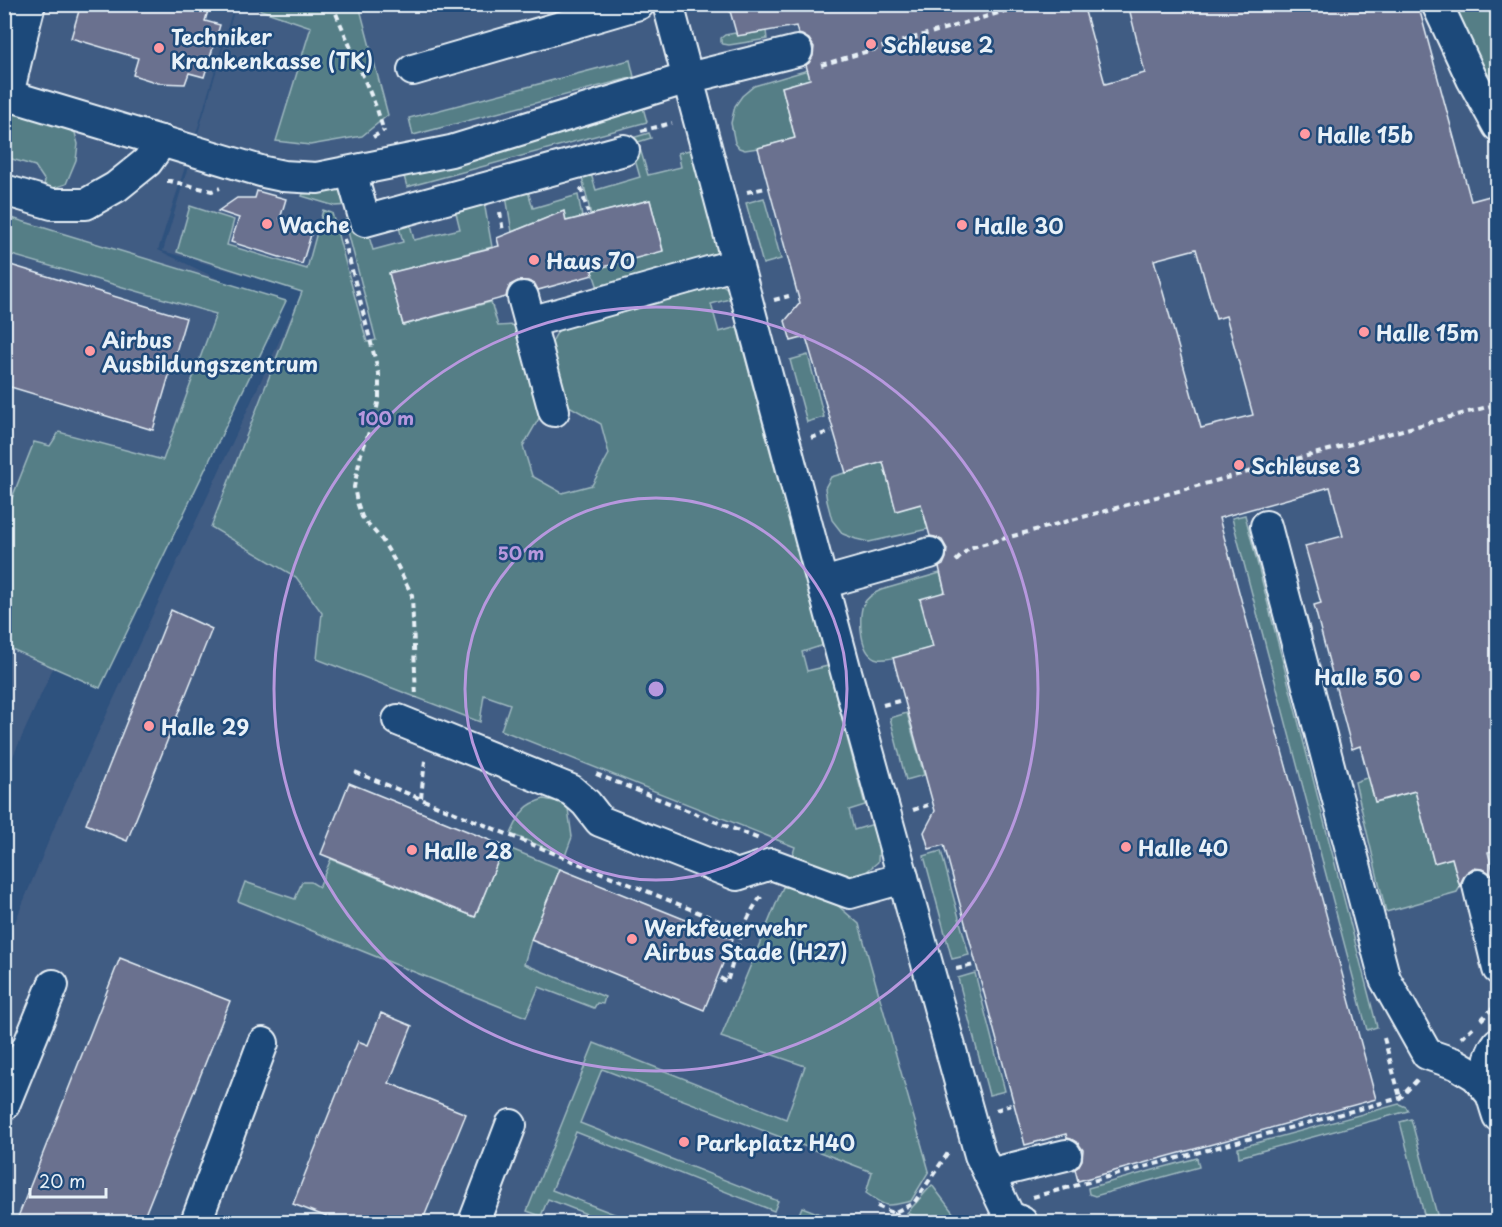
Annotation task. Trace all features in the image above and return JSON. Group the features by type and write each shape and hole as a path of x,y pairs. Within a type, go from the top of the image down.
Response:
{"street":[{"path":"30,4 13,33 6,94 283,176 317,178 451,151 688,78 806,59"},
{"path":"413,70 595,10 639,4"},
{"path":"668,4 822,583 980,1155 989,1174 1016,1215"},
{"path":"1437,4 1497,126"},
{"path":"4,190 52,204 86,204 116,187 147,162 162,141"},
{"path":"351,172 365,221 624,150"},
{"path":"554,411 526,309 737,264"},
{"path":"1266,526 1385,979 1427,1054 1456,1064 1476,1076 1494,1105"},
{"path":"822,583 940,558"},
{"path":"398,720 571,790 586,803 600,821 737,875 771,864 850,893 903,878"},
{"path":"1478,885 1497,969"},
{"path":"4,1105 53,985"},
{"path":"196,1222 263,1042"},
{"path":"1494,1105 1487,1069 1490,1056 1497,1043"},
{"path":"474,1222 511,1125"},
{"path":"989,1174 1066,1155"}],"path":[{"path":"332,4 385,136"},
{"path":"806,59 1029,4"},
{"path":"745,193 766,188"},
{"path":"342,231 380,374 376,413 361,454 354,487 362,517 382,540 412,594 416,700 424,704"},
{"path":"940,558 958,559 969,548 1497,404"},
{"path":"802,441 831,431"},
{"path":"873,708 903,700"},
{"path":"587,770 766,842"},
{"path":"355,772 744,931"},
{"path":"720,978 727,982 755,904 767,891"},
{"path":"1016,1215 1400,1098 1420,1078"},
{"path":"893,1213 914,1203 954,1144"},
{"path":"877,1206 918,1222"}],"shaded area":[{"path":"5,5 234,5 199,124 158,250 226,283 163,460 53,668 5,774"},
{"path":"236,5 1497,5 1497,1222 5,1222 5,946 54,828 302,292 163,251"}],"green space":[{"path":"246,5 359,5 388,115 362,136 310,145 276,141 311,27"},
{"path":"1450,5 1497,5 1497,98"},
{"path":"766,31 767,39 729,45 721,42 721,38 725,35 735,33 737,36"},
{"path":"630,60 634,77 413,135 409,118"},
{"path":"808,70 810,79 782,87 795,138 758,148 745,150 739,148 735,143 731,123 735,106 742,96 754,86"},
{"path":"642,104 647,122 407,187 402,169"},
{"path":"4,109 66,127 75,133 78,144 76,160 66,184 42,192 45,181 35,166 5,157"},
{"path":"649,133 651,138 638,142 648,175 681,167 678,153 693,149 718,245 715,258 600,294 592,270 663,250 650,200 591,215 581,173 590,171 596,190 640,177 629,139"},
{"path":"527,188 533,208 578,195 582,217 566,221 564,211 512,232 506,196"},
{"path":"347,189 351,205 335,206 302,196 303,194"},
{"path":"764,198 781,259 763,264 746,203"},
{"path":"484,202 492,247 389,273 403,325 491,302 498,326 515,325 541,415 523,446 532,476 562,493 592,485 609,454 601,424 571,407 567,408 550,345 565,319 720,283 729,290 733,298 711,304 719,332 737,327 778,481 783,480 827,644 802,652 807,671 828,666 865,805 849,810 854,830 874,824 879,842 878,862 860,877 838,874 792,857 795,847 501,730 510,704 484,695 480,722 317,659 322,613 296,577 211,527 302,292 177,252 190,206 234,220 227,245 307,269 323,210 332,213 367,342 376,340 345,220 356,216 367,230 373,250 403,242 398,223 409,220 414,240 460,229 455,209"},
{"path":"5,216 286,301 100,688 5,646 5,516 34,442 50,446 59,432 163,460 216,314 5,253"},
{"path":"808,355 824,417 807,422 790,360"},
{"path":"883,462 897,510 921,504 928,529 869,542 843,534 832,520 827,501 825,488 831,477"},
{"path":"1245,515 1377,1027 1367,1030 1232,518"},
{"path":"940,573 945,592 933,647 890,659 878,659 872,656 864,644 861,627 861,611 867,600 881,590"},
{"path":"907,713 924,775 906,780 890,718"},
{"path":"1369,777 1376,802 1415,791 1434,862 1452,858 1460,887 1457,892 1386,912 1355,782"},
{"path":"544,799 559,802 568,809 572,837 565,856 511,834 526,808"},
{"path":"504,846 560,869 531,940 524,964 605,997 603,1004 597,1003 594,1008 539,987 526,1017 238,901 245,882 295,899 302,882 311,882 319,887 331,859 475,917"},
{"path":"941,851 969,955 952,959 924,856"},
{"path":"789,886 837,905 859,924 929,1171 911,1201 891,1205 883,1204 866,1193 872,1172 602,1069 580,1123 778,1201 774,1211 576,1132 552,1190 635,1222 607,1222 548,1199 541,1216 527,1211 594,1043 786,1119 805,1066 721,1037 783,887"},
{"path":"975,973 1005,1091 989,1095 958,978"},
{"path":"1399,1104 1406,1107 1408,1111 1239,1157 1238,1148"},
{"path":"1411,1119 1439,1222 1426,1222 1400,1122"},
{"path":"1197,1158 1199,1167 1095,1196 1089,1194 1088,1188"},
{"path":"932,1185 962,1222 934,1222 907,1213"},
{"path":"802,1207 841,1222 805,1222 797,1219"}],"building":[{"name":"Techniker Krankenkasse (TK)","path":"81,4 210,4 205,21 220,25 204,77 189,73 185,84 158,83 133,75 138,58 71,38"},
{"path":"728,4 1083,4 1105,84 1145,73 1128,4 1418,4 1471,201 1497,194 1497,850 1488,852 1495,878 1483,869 1473,868 1466,873 1460,887 1452,858 1434,863 1415,791 1375,802 1360,746 1352,749 1314,605 1321,603 1305,546 1343,536 1330,487 1219,518 1376,1099 1078,1181 1075,1169 1082,1160 1083,1150 1078,1143 1067,1138 1066,1134 1025,1145 944,845 929,849 924,832 935,811 893,658 933,647 920,599 945,592 939,567 943,565 947,549 942,540 930,536 921,504 896,511 883,462 846,473 806,337 791,341 785,321 800,303 758,148 795,138 782,87 810,79 806,65 813,56 814,47 809,39 798,34 796,26 737,36","holes":["1196,249 1216,319 1226,316 1253,415 1201,428 1154,260"]},
{"name":"Wache","path":"257,191 286,199 280,219 313,228 302,264 231,242 239,218 218,211 237,198 255,198"},
{"name":"Haus 70","path":"650,200 663,251 592,270 593,275 538,290 535,284 518,281 510,285 506,297 403,325 389,273 499,246 497,238 564,211 566,221"},
{"name":"Airbus Ausbildungszentrum","path":"4,263 186,318 153,430 4,385"},
{"name":"Halle 29","path":"171,610 212,629 127,841 86,824"},
{"name":"Halle 28","path":"349,783 504,846 475,917 321,854"},
{"name":"Werkfeuerwehr Airbus Stade (H27)","path":"560,869 733,939 704,1010 531,940"},
{"path":"120,958 230,1001 142,1222 16,1222"},
{"path":"381,1013 412,1026 389,1083 466,1114 422,1222 340,1222 293,1204 358,1041 368,1045"}],"place":[{"name":"Schleuse 2","path":"871,44"},
{"name":"Techniker Krankenkasse (TK)","path":"159,48"},
{"name":"Halle 15b","path":"1305,134"},
{"name":"Wache","path":"267,224"},
{"name":"Halle 30","path":"962,225"},
{"name":"Haus 70","path":"534,260"},
{"name":"Halle 15m","path":"1364,332"},
{"name":"Airbus Ausbildungszentrum","path":"90,351"},
{"name":"Schleuse 3","path":"1239,465"},
{"name":"Halle 50","path":"1415,676"},
{"name":"Halle 29","path":"149,726"},
{"name":"Halle 40","path":"1126,847"},
{"name":"Halle 28","path":"412,850"},
{"name":"Werkfeuerwehr Airbus Stade (H27)","path":"632,939"},
{"name":"Parkplatz H40","path":"684,1142"}]}
